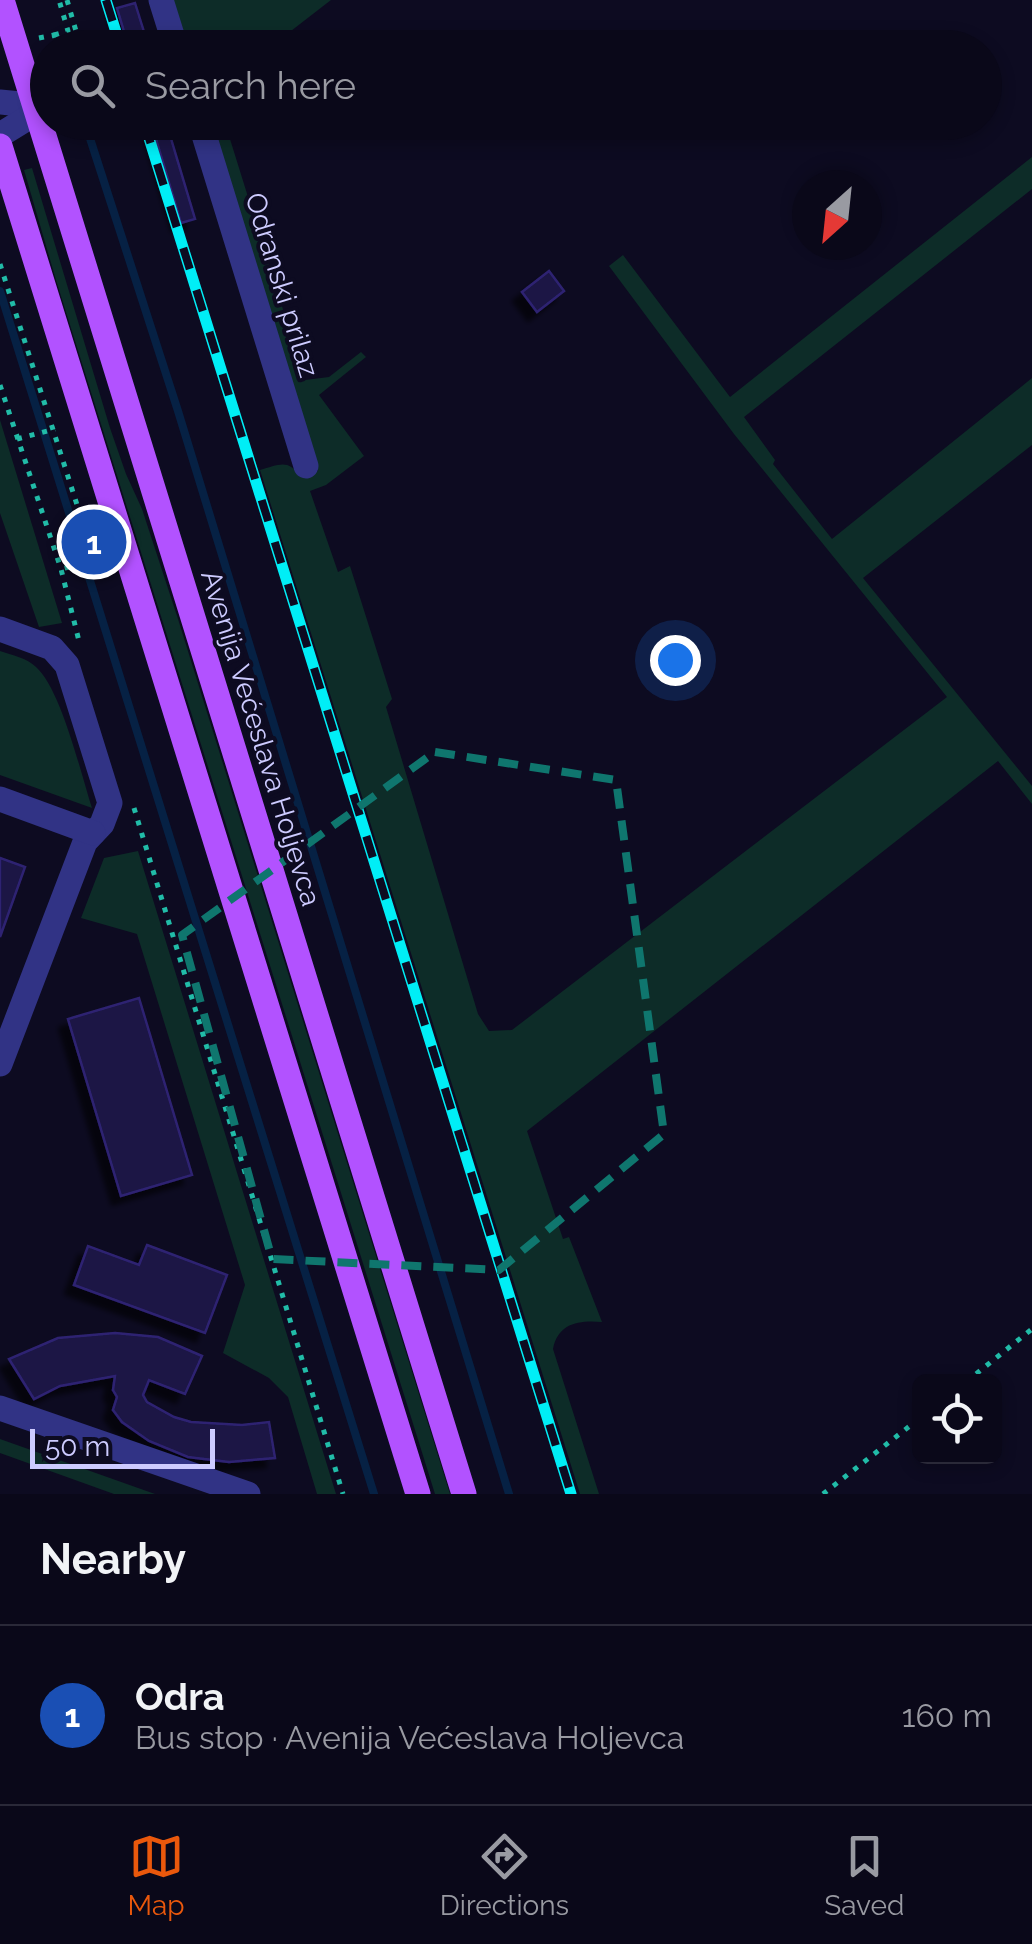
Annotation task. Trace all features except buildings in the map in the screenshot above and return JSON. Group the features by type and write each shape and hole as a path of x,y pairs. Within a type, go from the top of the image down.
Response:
{"main road":[{"name":"Avenija Većeslava Holjevca","path":"2,0 30,86"},
{"name":"Avenija Većeslava Holjevca","path":"47,140 464,1494"},
{"path":"0,146 418,1494"}],"street":[{"path":"161,0 170,30"},
{"path":"0,102 30,108"},
{"path":"0,135 30,116"},
{"name":"Odranski prilaz","path":"206,140 306,466"},
{"path":"0,629 52,648 66,665 110,803 108,816 85,842 0,1064"},
{"path":"0,800 93,834"},
{"path":"0,1408 248,1494"}],"path":[{"path":"59,0 68,30"},
{"path":"68,0 76,30"},
{"path":"0,264 95,561 61,569"},
{"path":"0,384 61,569 80,644"},
{"path":"17,439 54,429"},
{"path":"128,791 343,1494"},
{"path":"976,1374 1032,1329"},
{"path":"822,1494 912,1424"}],"highlighted area":[{"path":"435,752 616,780 664,1134 499,1270 272,1259 182,935"}],"green space":[{"path":"172,0 331,0 292,30 182,30"},
{"path":"215,140 230,140 305,380 329,377 361,352 366,357 319,395 364,456 326,485 310,491 338,572 350,566 392,699 386,707 478,1014 489,1031 512,1030 947,697 734,434 609,266 623,255 730,397 1032,157 1032,189 744,417 775,460 773,464 832,539 1032,378 1032,445 863,578 1032,786 1032,804 998,761 527,1131 563,1239 569,1237 602,1322 571,1325 560,1334 553,1349 599,1494 580,1494 260,470 287,465 300,477 318,471"},
{"path":"32,168 110,428 178,619 450,1494 435,1494 56,280 24,170"},
{"path":"0,420 62,623 39,627 0,513"},
{"path":"0,651 28,661 45,678 62,712 92,808 0,775"},
{"path":"138,851 336,1494 317,1494 288,1397 269,1378 223,1353 245,1285 137,934 81,918 104,858"},
{"path":"0,1439 155,1494 114,1494 0,1453"}],"waterway":[{"path":"91,140 178,411 509,1494"},
{"path":"0,291 374,1494"}],"railway":[{"path":"106,0 115,30"},
{"path":"150,140 571,1494"}],"place":[{"name":"Odra","path":"94,542"}]}
